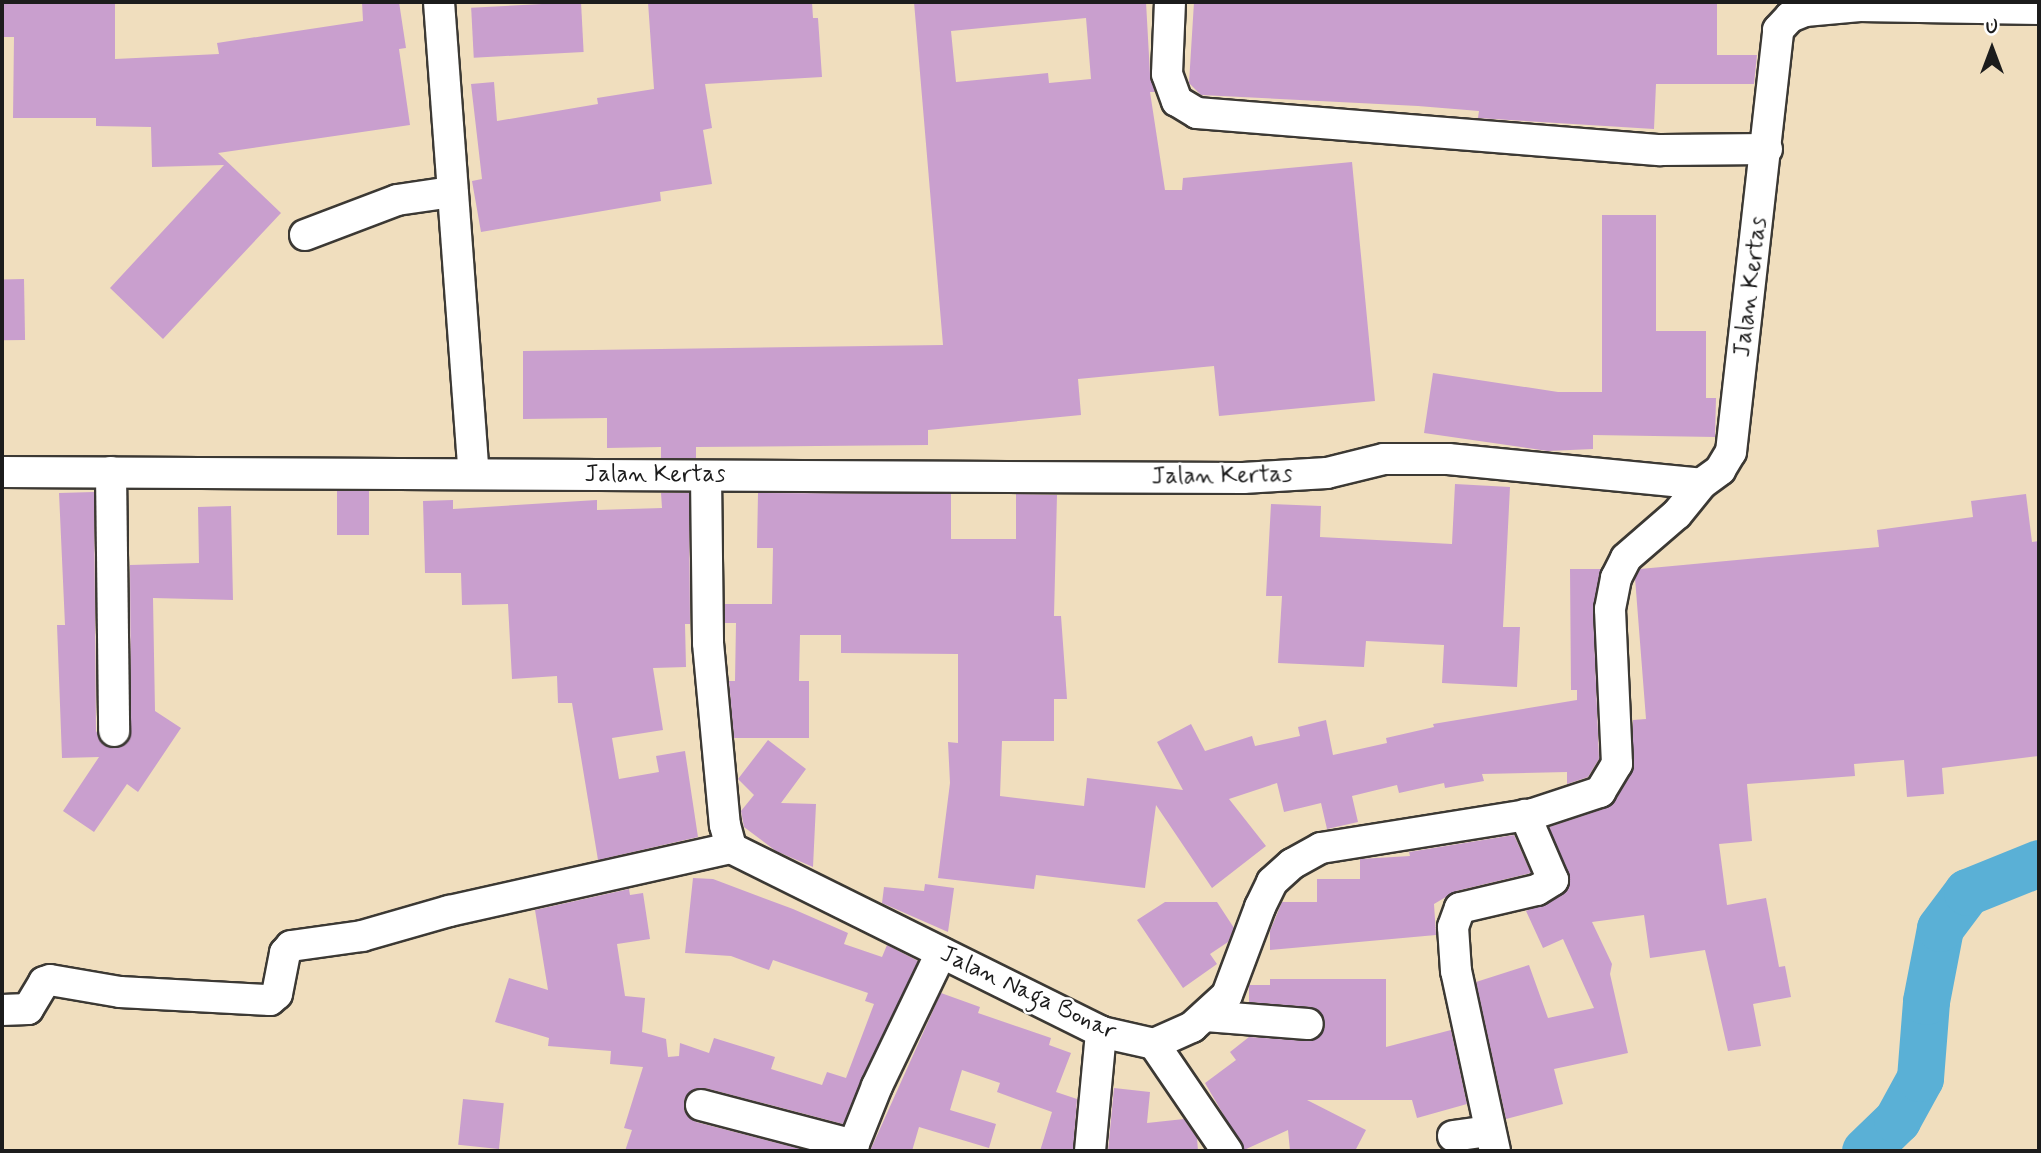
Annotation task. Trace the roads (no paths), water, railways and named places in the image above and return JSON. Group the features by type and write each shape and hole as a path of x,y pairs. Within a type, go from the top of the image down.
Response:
{"street":[{"path":"439,2 474,474"},
{"path":"1170,2 1167,74 1177,101 1197,113 1661,150 1768,149"},
{"name":"Jalan Kertas","path":"2,472 1243,478 1327,473 1384,459 1448,459 1701,484 1720,470 1731,452 1768,149 1778,30 1790,18 1805,11 1860,6 2039,9"},
{"path":"305,235 397,200 452,192"},
{"path":"111,472 114,731"},
{"path":"15,1009 44,982 165,996 270,1000 277,994 285,953 291,946 362,936 449,911 731,848 725,825 708,643 706,476"},
{"path":"1227,1151 1154,1044 1171,1039 1206,1016 1227,995 1239,972 1272,882 1292,864 1321,848 1525,815 1600,792 1613,777 1617,764 1610,609 1616,578 1626,558 1677,514 1701,484"},
{"path":"1452,1136 1492,1141 1456,971 1454,915 1474,903 1549,886 1552,871 1525,815"},
{"name":"Jalan Naga Bonar","path":"731,848 1101,1032 1154,1044"},
{"path":"701,1105 853,1148 877,1086 941,953"},
{"path":"1206,1016 1308,1024"},
{"path":"1090,1151 1100,1081 1101,1032"}],"waterway":[{"path":"1865,1151 1897,1120 1920,1078 1926,1001 1940,928 1967,892 2039,863"}]}
